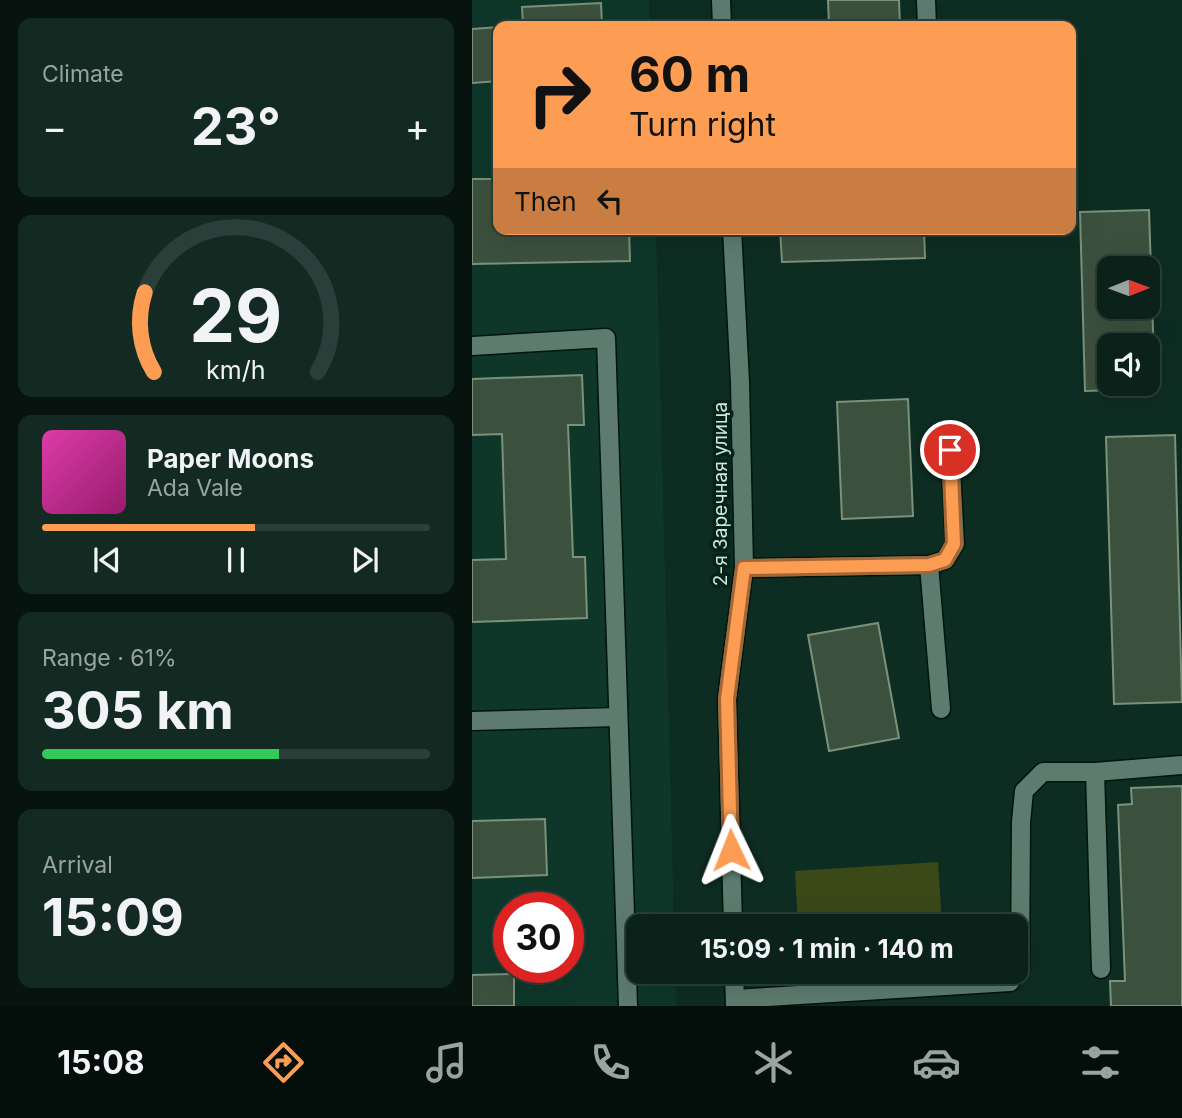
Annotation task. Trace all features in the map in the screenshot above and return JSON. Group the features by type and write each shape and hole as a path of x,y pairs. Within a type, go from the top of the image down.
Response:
{"street":[{"path":"720,0 722,21"},
{"path":"926,0 927,21"},
{"name":"2-я Заречная улица","path":"732,235 740,382 744,568 727,699 733,914"},
{"path":"472,346 606,338 628,1006"},
{"path":"744,568 929,565 945,560 954,544 950,450"},
{"path":"929,565 941,709"},
{"path":"472,721 618,717"},
{"path":"734,984 735,1003 1010,982 1020,968 1021,822 1024,791 1042,772 1096,772 1181,765"},
{"path":"1096,772 1101,969"}],"shaded area":[{"path":"472,0 649,0 650,21 493,21 493,235 656,235 674,914 626,914 626,984 675,984 676,1006 472,1006"},
{"path":"938,862 941,914 797,914 795,871"}],"building":[{"path":"828,0 899,0 900,21 829,21"},
{"path":"601,3 602,21 523,21 522,7"},
{"path":"493,27 493,81 472,83 472,29"},
{"path":"472,179 493,179 493,235 629,235 630,261 472,264"},
{"path":"1149,210 1151,256 1097,256 1097,319 1153,319 1153,333 1097,333 1097,391 1085,391 1080,212"},
{"path":"780,235 924,235 925,258 782,262"},
{"path":"582,375 584,425 568,425 573,557 585,557 587,618 472,622 472,560 506,559 502,434 472,435 472,379"},
{"path":"908,399 913,516 842,519 837,402"},
{"path":"1175,435 1182,702 1114,704 1106,437"},
{"path":"878,623 899,738 829,751 808,635"},
{"path":"1182,786 1182,1006 1111,1006 1110,981 1125,981 1118,805 1132,804 1131,788"},
{"path":"545,819 547,875 472,878 472,821"},
{"path":"493,974 493,983 514,983 514,1006 472,1006 472,975"}],"route":[{"path":"731,850 727,699 744,568 929,565 945,560 954,544 950,450"}]}
